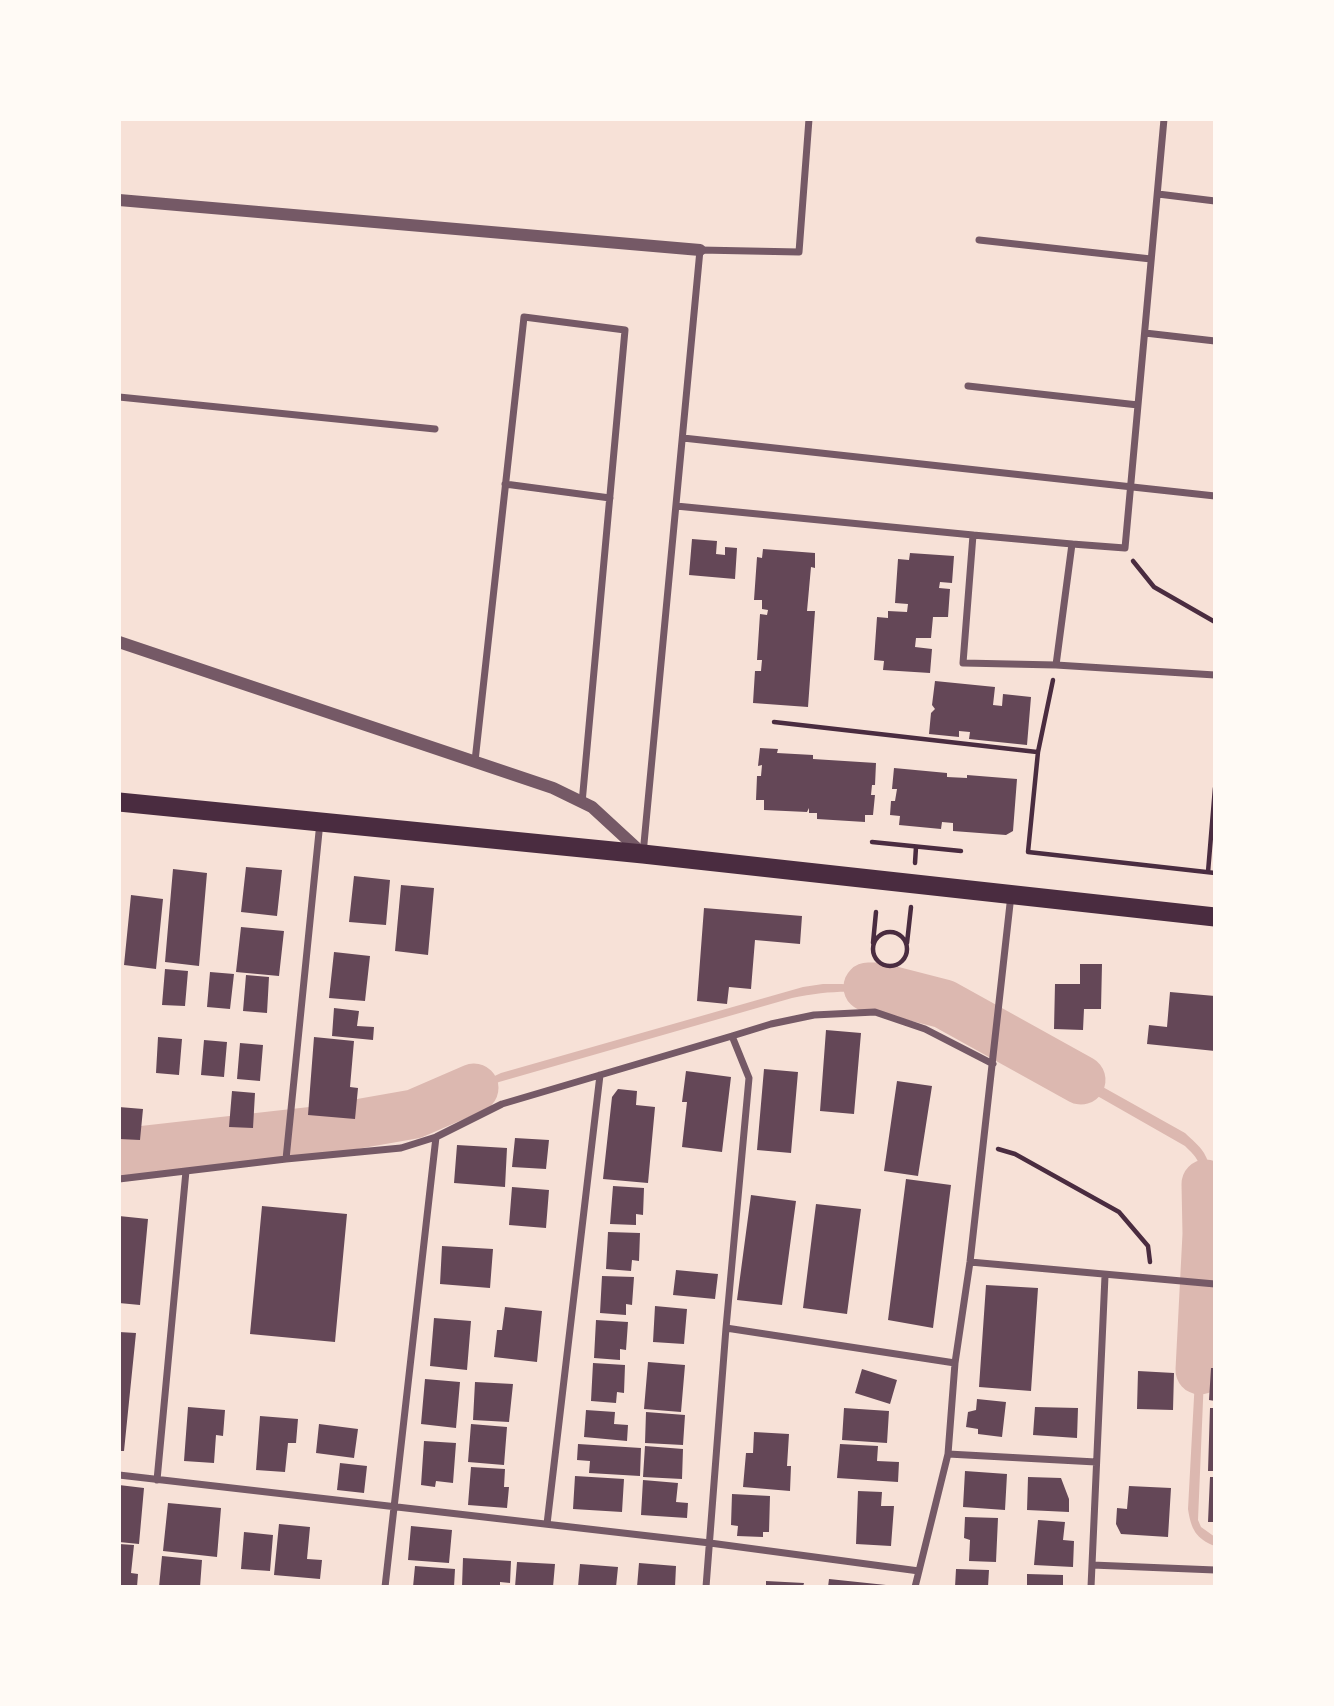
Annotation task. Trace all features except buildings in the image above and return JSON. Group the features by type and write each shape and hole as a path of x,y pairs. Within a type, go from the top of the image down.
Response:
{"highway":[{"path":"119,802 643,854 1215,917"}],"street":[{"path":"119,200 700,250 799,252 810,119"},
{"path":"676,506 1125,548 1164,119"},
{"path":"1158,194 1215,201"},
{"path":"979,240 1152,259"},
{"path":"643,854 700,250"},
{"path":"475,761 524,317 625,330 582,803"},
{"path":"1145,334 1215,341"},
{"path":"968,386 1138,405"},
{"path":"119,397 435,429"},
{"path":"683,438 1131,489 1215,496"},
{"path":"505,484 610,498"},
{"path":"973,535 963,663 1056,665 1215,675"},
{"path":"1056,665 1072,544"},
{"path":"119,642 553,788 592,807 643,854"},
{"path":"286,1159 320,822"},
{"path":"915,1587 948,1454 955,1363 970,1262 1012,893"},
{"path":"119,1179 401,1148 436,1137 502,1104 771,1024 814,1015 875,1012 925,1029 993,1064"},
{"path":"706,1587 749,1078 732,1036"},
{"path":"547,1524 600,1075"},
{"path":"385,1587 436,1137"},
{"path":"157,1480 186,1171"},
{"path":"970,1262 1215,1284"},
{"path":"1091,1587 1105,1276"},
{"path":"726,1328 955,1363"},
{"path":"948,1454 1097,1462"},
{"path":"119,1475 710,1543 919,1571"},
{"path":"1092,1565 1215,1570"}],"path":[{"path":"1125,548 1154,587 1213,620"},
{"path":"1056,665 1038,752 1028,852 1215,873"},
{"path":"774,722 1038,752"},
{"path":"1208,872 1215,788"},
{"path":"872,842 961,851"},
{"path":"876,912 873,947 880,963 891,966 902,962 909,925"},
{"path":"873,947 877,938 886,932 901,936 907,945"},
{"path":"983,1148 1001,1149 1016,1154 1119,1212 1148,1246 1149,1279"}],"shaded area":[{"path":"823,984 861,985 895,990 912,994 963,1015 959,1021 897,998 858,992 792,998 499,1082 410,1123 316,1133 316,1126 409,1116 501,1073 803,987"},
{"path":"1026,1044 1185,1133 1200,1147 1209,1163 1213,1188 1210,1251 1202,1251 1202,1183 1199,1164 1193,1154 1185,1146 1022,1053"},
{"path":"260,1132 261,1139 119,1153 119,1147"},
{"path":"1199,1304 1207,1305 1198,1520 1201,1527 1215,1537 1215,1546 1203,1540 1196,1532 1188,1509"}],"waterway":[{"path":"868,987 878,987 944,1004 1081,1080"},
{"path":"119,1153 323,1130 414,1114 474,1088"},
{"path":"1200,1370 1207,1234 1206,1184"}]}
